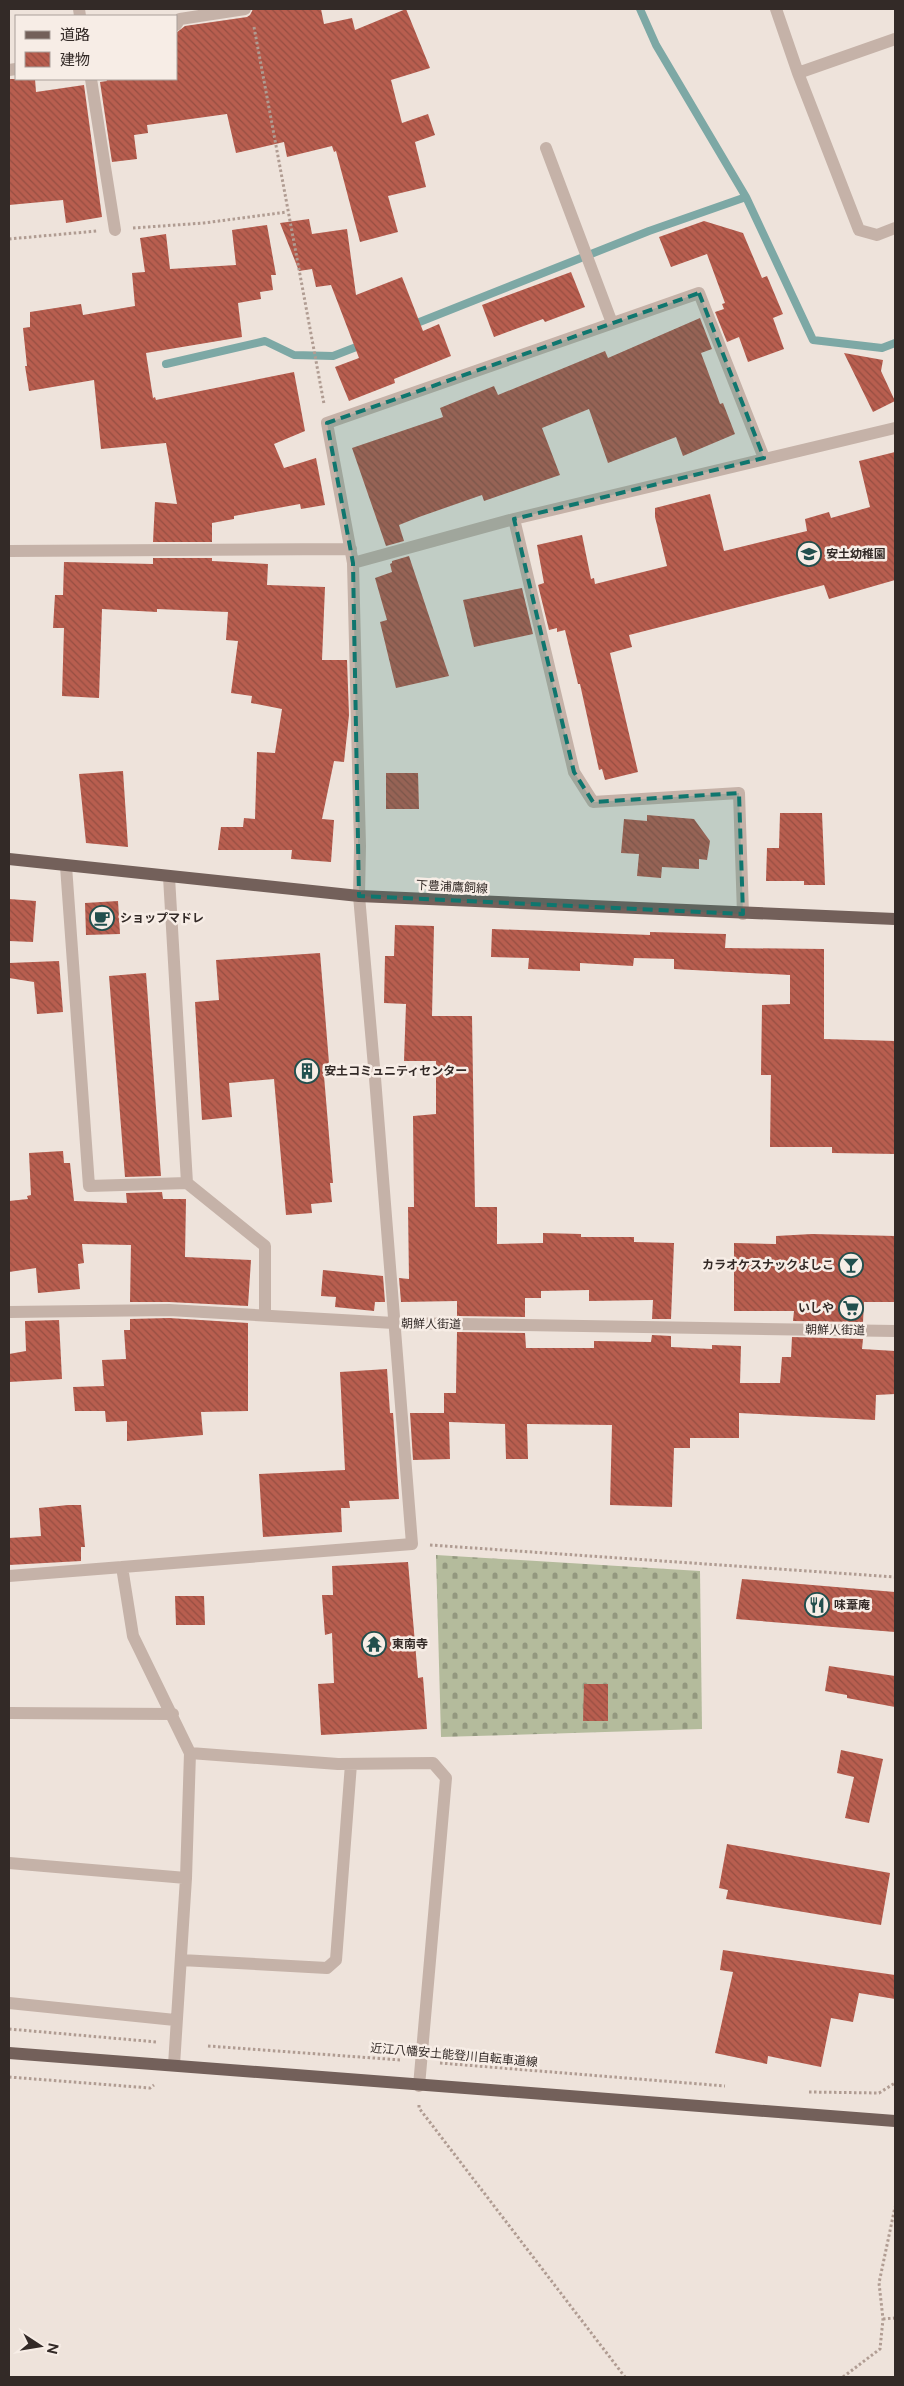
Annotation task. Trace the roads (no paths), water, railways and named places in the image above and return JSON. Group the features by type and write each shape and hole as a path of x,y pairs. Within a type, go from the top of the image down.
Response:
{"main road":[{"name":"下豊浦鷹飼線","path":"9,859 358,896 743,914 895,919"},
{"path":"9,2053 895,2122"}],"street":[{"path":"776,9 798,73 859,230 877,235 895,228"},
{"path":"178,22 180,19 249,13"},
{"path":"798,73 895,39"},
{"path":"90,80 115,230"},
{"path":"546,148 612,323 699,293 764,458"},
{"name":"朝鮮人街道","path":"612,323 327,423 353,563 360,846 358,896 376,1078 394,1323 895,1331"},
{"path":"353,563 514,519 895,428"},
{"path":"514,519 574,772 593,802 739,793 743,914"},
{"path":"9,551 350,549"},
{"path":"66,866 89,1186 187,1183 265,1246 265,1315"},
{"path":"169,877 187,1183"},
{"path":"9,1312 169,1310 394,1323 412,1544 9,1576"},
{"path":"122,1567 133,1636 173,1714 190,1753 186,1878 175,2020 174,2065"},
{"path":"9,1713 173,1714"},
{"path":"190,1753 351,1764 433,1763 446,1778 419,2086"},
{"path":"181,1960 327,1968 336,1960 351,1764"},
{"path":"9,1863 186,1878"},
{"path":"9,2003 175,2020"}],"waterway":[{"path":"640,9 656,45 746,197 813,340 882,348 895,343"},
{"path":"412,325 649,231 746,197"},
{"path":"166,364 265,341 294,355 333,356 364,344"}],"place":[{"name":"安土幼稚園","path":"809,554"},
{"name":"ショップマドレ","path":"102,918"},
{"name":"安土コミュニティセンター","path":"307,1071"},
{"name":"カラオケスナックよしこ","path":"851,1265"},
{"name":"いしや","path":"851,1308"},
{"name":"味葦庵","path":"817,1605"},
{"name":"東南寺","path":"374,1644"}]}
